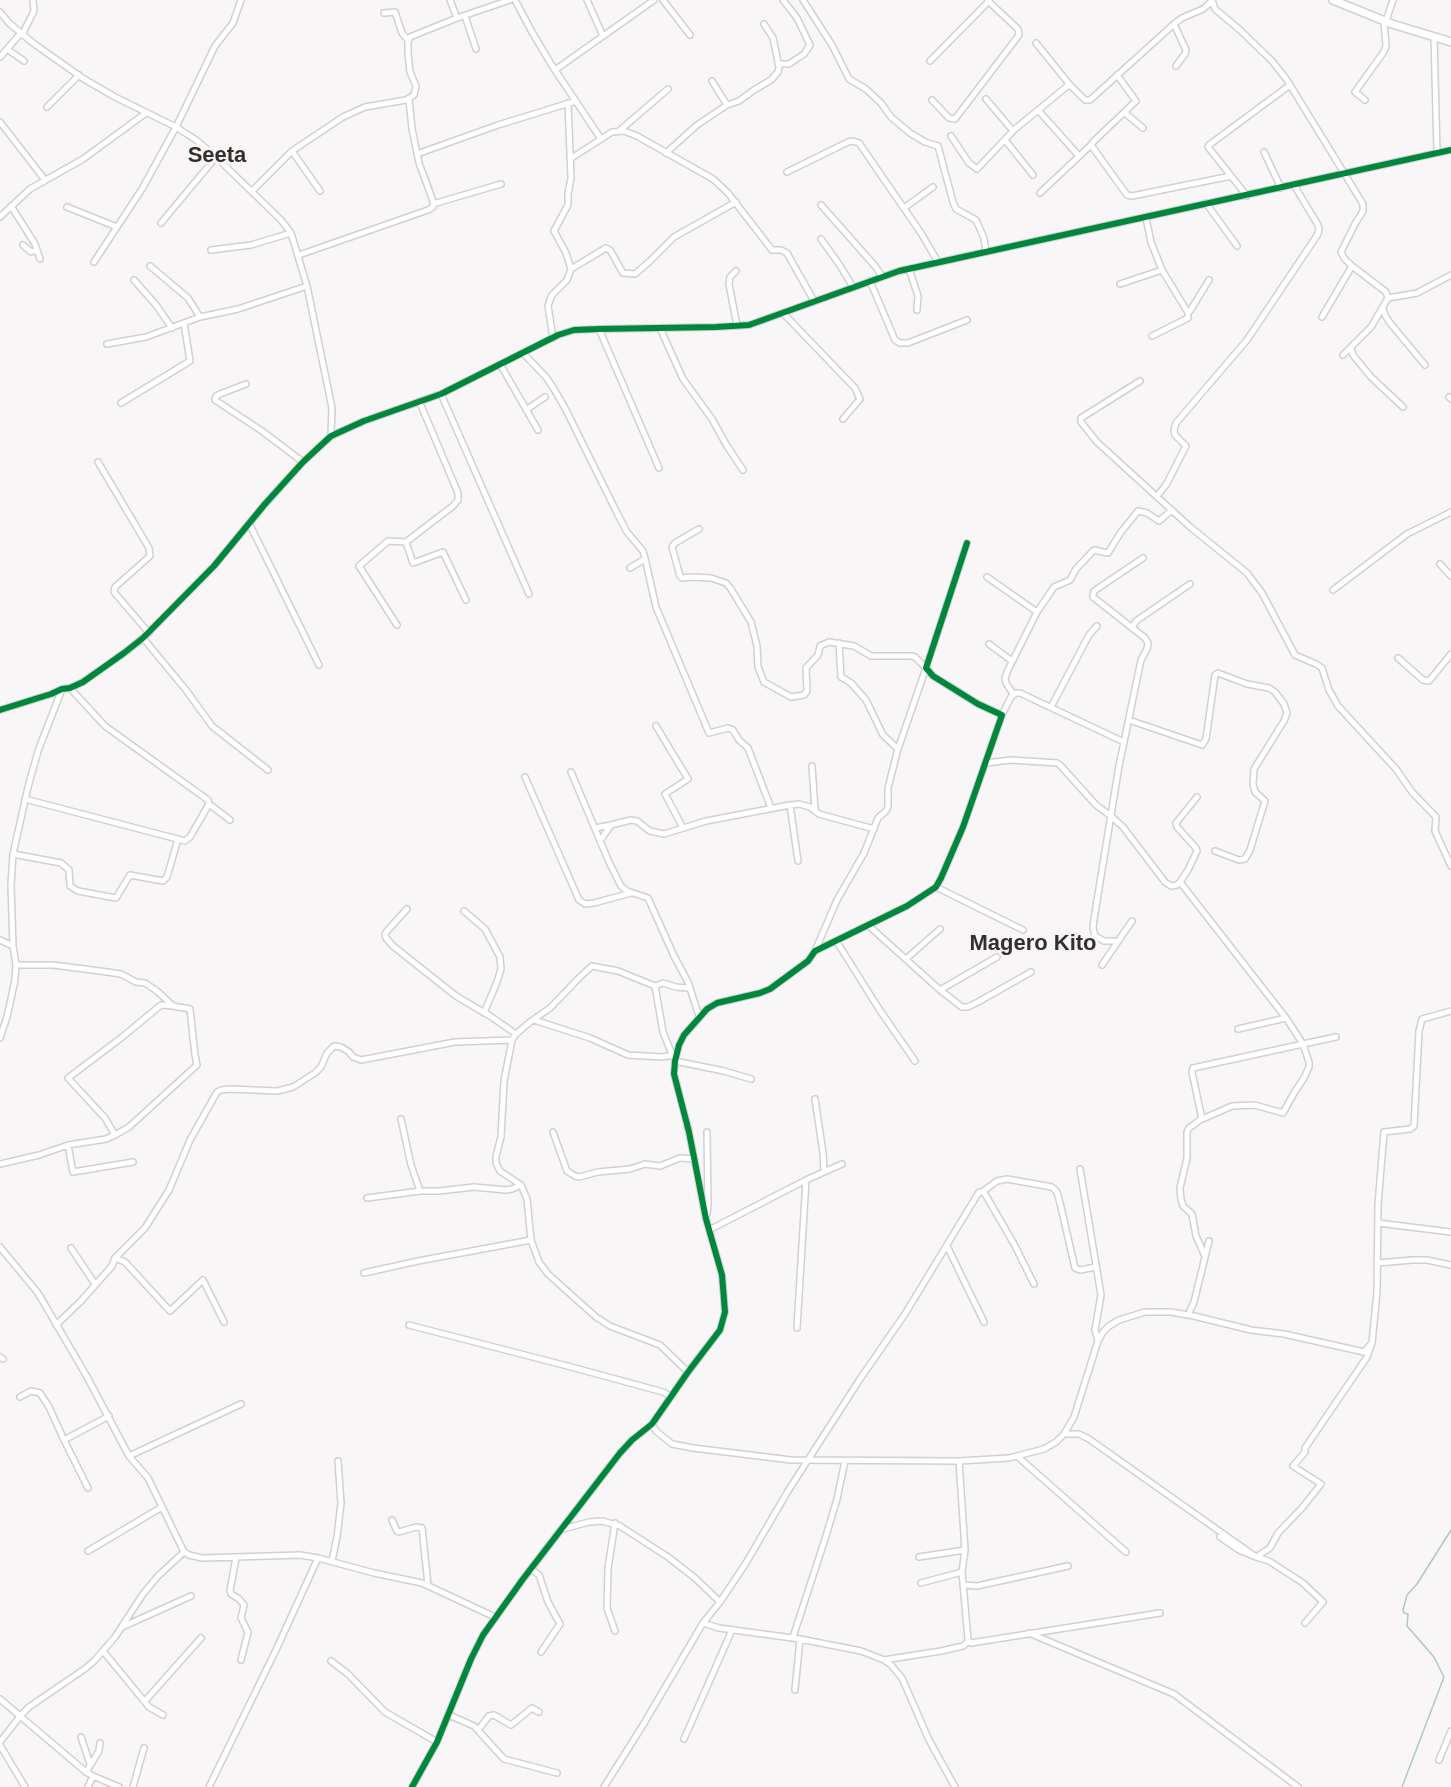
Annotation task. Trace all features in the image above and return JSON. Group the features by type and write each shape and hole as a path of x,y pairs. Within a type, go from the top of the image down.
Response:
{"street":[{"path":"0,57 22,34 34,11 33,0"},
{"path":"94,262 176,127 215,46 232,23 241,0"},
{"path":"450,0 458,18"},
{"path":"408,40 410,37 458,18 510,0"},
{"path":"515,0 555,70 602,139"},
{"path":"586,0 603,36"},
{"path":"555,70 654,0"},
{"path":"663,0 690,35"},
{"path":"779,64 789,64 804,54 810,45 797,18 783,0"},
{"path":"803,0 832,45 849,79 866,89 881,103 891,117 910,133 925,142 938,146 953,202 956,208 976,220 984,238 986,251"},
{"path":"1333,0 1385,21 1451,42"},
{"path":"1365,100 1355,93 1386,47 1385,21 1393,0"},
{"path":"930,61 989,1 1018,29 1019,35 955,120 949,118 932,100"},
{"path":"1036,43 1070,85 1088,101 1174,24 1203,9 1212,1 1215,9 1272,62 1290,85 1364,207 1341,249 1344,258 1386,292 1388,298 1371,327 1344,355"},
{"path":"0,12 22,34 79,75 115,97 176,127 216,157 281,220 291,233 307,286 332,408 332,436"},
{"path":"252,191 292,151 343,117 365,107 409,99 414,95 416,90 410,72 408,40 402,33 395,12 384,13"},
{"path":"465,16 476,49"},
{"path":"666,153 697,125 727,105 739,101 771,80 778,72 779,64 773,38 764,24"},
{"path":"1174,24 1186,52 1176,66"},
{"path":"1434,37 1437,152"},
{"path":"7,49 24,61"},
{"path":"47,108 79,75"},
{"path":"1040,193 1136,103 1117,75"},
{"path":"712,81 727,105"},
{"path":"951,136 969,163 977,169 1013,131 1070,85"},
{"path":"1247,196 1208,147 1290,85"},
{"path":"619,131 668,89"},
{"path":"409,99 417,154 434,204"},
{"path":"986,99 1013,131"},
{"path":"417,154 498,125 576,101"},
{"path":"553,338 548,306 552,294 567,280 571,269 566,253 554,231 568,205 571,178 567,103"},
{"path":"1038,110 1079,156"},
{"path":"0,217 30,189 83,159 146,113"},
{"path":"1125,113 1143,128"},
{"path":"0,122 45,180"},
{"path":"570,159 612,132 619,131 637,136 719,183 772,250 787,253 814,301"},
{"path":"1005,140 1033,174"},
{"path":"787,172 848,142 856,141 904,208 938,262"},
{"path":"1092,145 1111,174 1130,196 1231,176"},
{"path":"0,710 70,688 90,677 143,638 214,566 303,462 332,436 364,421 441,394 567,332 599,329 737,326 758,323 870,280 909,268 1451,150"},
{"path":"292,151 320,191"},
{"path":"1264,152 1281,188"},
{"path":"161,223 216,157"},
{"path":"298,255 428,210 434,204 501,184"},
{"path":"1156,496 1166,485 1186,446 1175,435 1176,423 1247,340 1318,234 1318,225 1294,185"},
{"path":"904,208 933,187"},
{"path":"571,269 606,248 610,250 623,273 635,274 678,234 736,202"},
{"path":"1206,203 1237,246"},
{"path":"11,206 35,244 40,258"},
{"path":"821,206 882,276"},
{"path":"67,207 117,227"},
{"path":"1146,218 1151,242 1162,270 1188,312"},
{"path":"211,250 251,244 291,233"},
{"path":"821,239 853,287"},
{"path":"23,245 31,252 37,250"},
{"path":"150,266 188,298 200,317"},
{"path":"1322,317 1352,266"},
{"path":"909,268 918,296 917,310"},
{"path":"1120,284 1162,270"},
{"path":"736,271 730,277 729,284 737,326"},
{"path":"1388,298 1417,292 1451,275"},
{"path":"134,280 172,327"},
{"path":"870,280 894,340 900,343 908,343 967,320"},
{"path":"1152,336 1188,318 1188,312 1209,280"},
{"path":"107,344 146,337 200,317 238,309 307,286"},
{"path":"1383,309 1384,315 1425,365"},
{"path":"783,313 855,388 860,399 843,419"},
{"path":"121,403 190,361 184,323"},
{"path":"660,327 683,379 712,419 743,470"},
{"path":"599,329 659,468"},
{"path":"1350,348 1371,377 1403,407"},
{"path":"523,352 546,376 627,532 643,551 656,607 709,733 728,728 733,730 748,748 771,808"},
{"path":"501,364 538,430"},
{"path":"1140,381 1081,418 1081,422 1098,442 1156,496 1247,573 1262,593 1295,655 1322,668 1329,690 1338,706 1436,817 1436,831 1451,866"},
{"path":"246,384 216,396 215,400 303,462"},
{"path":"441,394 529,594"},
{"path":"526,410 545,397"},
{"path":"397,625 359,566 388,541 406,542 458,500 458,493 420,403"},
{"path":"98,462 149,549 148,558 114,590 149,633"},
{"path":"1013,694 1005,678 1037,612 1054,587 1070,580 1076,569 1094,550 1108,553 1138,511 1159,521 1172,510"},
{"path":"1333,590 1407,534 1451,512"},
{"path":"249,523 319,665"},
{"path":"699,529 672,547 679,573 682,578 711,578 726,583 731,589 751,622 757,646 758,667 764,682 791,697 804,695 807,691 806,668 818,655 820,646 829,642 840,643 854,646 871,656 915,657 933,676 978,704 1002,715"},
{"path":"406,542 414,563 443,552 466,600"},
{"path":"673,1058 684,1035 699,1016 717,1003 770,989 808,961 815,951 837,900 857,868 878,818 888,807 888,788 898,749 967,543"},
{"path":"630,568 645,558"},
{"path":"1118,941 1098,939 1093,928 1124,742 1141,660 1148,643 1093,595 1094,591 1143,558"},
{"path":"1440,564 1451,576"},
{"path":"987,578 1037,612"},
{"path":"1132,628 1136,621 1190,584"},
{"path":"1051,707 1089,635 1097,626"},
{"path":"143,638 212,726 268,770"},
{"path":"840,643 841,677 857,689 866,700 883,735 898,749"},
{"path":"989,644 1012,661"},
{"path":"1398,658 1423,680 1428,681 1451,654"},
{"path":"1129,720 1202,745 1206,738 1215,675 1218,673 1247,684 1269,688 1284,704 1287,713 1284,721 1254,769 1255,792 1265,801 1250,850 1245,859 1239,860 1215,850"},
{"path":"70,688 105,726 207,800 230,820"},
{"path":"0,1038 15,980 10,885 13,854 38,751 62,689"},
{"path":"1013,694 1026,695 1124,742"},
{"path":"815,951 907,906 936,887 963,827 1002,715 1013,694"},
{"path":"656,726 688,779 665,794 683,828"},
{"path":"986,763 1011,760 1057,763 1064,768 1096,806 1111,816 1140,848 1165,882 1174,886 1180,882 1188,870 1197,848 1177,827 1176,823 1197,797"},
{"path":"812,766 815,810"},
{"path":"571,771 621,886 631,893 648,898 688,982 699,1016"},
{"path":"525,777 579,900 585,904 594,903 631,893"},
{"path":"25,799 185,841 189,839 209,804"},
{"path":"595,828 634,820 646,829 664,834 706,820 799,804 819,814 874,829"},
{"path":"790,805 798,861"},
{"path":"600,841 611,825"},
{"path":"13,854 61,863 69,870 70,886 78,891 116,898 130,875 163,881 167,877 178,839"},
{"path":"1180,882 1286,1018 1303,1044 1309,1062 1304,1078 1284,1113 1255,1105 1227,1108 1195,1123 1187,1132 1187,1158 1180,1188 1180,1199 1183,1206 1192,1214 1196,1236 1205,1256"},
{"path":"936,887 1023,930"},
{"path":"407,909 387,931 386,938 456,996 484,1012 514,1037"},
{"path":"464,912 485,929 500,957 501,969 484,1012"},
{"path":"1102,965 1132,921"},
{"path":"868,926 962,1007 968,1007 1031,972"},
{"path":"906,959 940,929"},
{"path":"0,940 13,946"},
{"path":"837,942 879,1009 915,1060"},
{"path":"940,990 997,957"},
{"path":"16,965 53,965 121,974 136,982 145,983 173,1006"},
{"path":"688,1372 660,1345 610,1326 584,1307 548,1274 539,1262 531,1240 527,1199 521,1185 500,1171 496,1163 496,1156 501,1137 506,1065 514,1037 550,1008 580,976 592,966 618,972 655,986 663,983 689,988"},
{"path":"412,1787 437,1742 478,1644 495,1617 620,1453 652,1424 670,1396 720,1330 725,1312 722,1275 706,1219 686,1118 675,1079 673,1058 663,1032 655,986"},
{"path":"0,1164 39,1155 68,1145 106,1139 115,1135 129,1127 197,1065 190,1009 160,1005 68,1078 105,1118 115,1135"},
{"path":"1256,1557 1270,1548 1278,1533 1321,1484 1293,1466 1305,1452 1305,1448 1372,1343 1376,1311 1378,1223 1384,1132 1410,1129 1414,1126 1419,1031 1422,1019 1451,1011"},
{"path":"1238,1029 1286,1018"},
{"path":"534,1020 590,1038 628,1055 673,1058 751,1079"},
{"path":"56,1325 112,1266 115,1257 146,1228 169,1191 190,1140 217,1092 221,1090 277,1091 293,1087 321,1067 327,1053 334,1046 341,1047 350,1052 353,1058 361,1060 455,1042 514,1037"},
{"path":"1202,1119 1193,1068 1336,1037"},
{"path":"815,1099 824,1172"},
{"path":"401,1119 411,1165 420,1191"},
{"path":"553,1132 567,1171 579,1177 598,1172 630,1169 645,1164 660,1166 680,1158 694,1159"},
{"path":"706,1219 708,1206 707,1132"},
{"path":"68,1145 73,1172 133,1162"},
{"path":"709,1230 842,1164"},
{"path":"1080,1169 1101,1295 1095,1330 1098,1341"},
{"path":"603,1787 644,1725 703,1623 746,1563 788,1491 947,1246 979,1192 997,1181 1007,1179 1052,1187 1057,1192 1075,1268 1080,1270 1096,1267"},
{"path":"797,1328 806,1180"},
{"path":"367,1198 474,1187 512,1190 521,1185"},
{"path":"982,1192 1008,1234 1034,1284"},
{"path":"1378,1223 1451,1232"},
{"path":"364,1273 531,1240"},
{"path":"1188,1315 1194,1302 1209,1241"},
{"path":"947,1246 984,1322"},
{"path":"0,1247 38,1293 109,1416 129,1456 148,1478 184,1552 202,1558 300,1555 318,1558 428,1585 495,1617"},
{"path":"71,1248 95,1284"},
{"path":"115,1257 125,1262 170,1311 203,1280 224,1322"},
{"path":"1378,1263 1421,1260 1451,1265"},
{"path":"652,1424 664,1438 682,1447 791,1460 979,1461 1017,1456 1044,1449 1056,1442 1064,1434 1074,1417 1098,1341 1109,1326 1119,1320 1145,1312 1171,1311 1251,1330 1284,1334 1366,1354"},
{"path":"409,1325 597,1374 663,1392 670,1396"},
{"path":"20,1397 31,1390 40,1393 49,1407 87,1488"},
{"path":"129,1456 241,1404"},
{"path":"64,1440 109,1416"},
{"path":"1064,1434 1076,1433 1089,1439 1256,1557"},
{"path":"1017,1456 1126,1552"},
{"path":"332,1561 340,1503 338,1461"},
{"path":"793,1637 837,1499 845,1461"},
{"path":"959,1461 965,1550 962,1572 969,1641"},
{"path":"88,1551 162,1507"},
{"path":"392,1520 399,1532 416,1527 422,1528 428,1585"},
{"path":"562,1530 589,1522 615,1523 668,1557 720,1602"},
{"path":"615,1523 608,1568 608,1608 615,1631"},
{"path":"1220,1537 1239,1550 1269,1561 1288,1572 1323,1602 1305,1623"},
{"path":"919,1557 965,1550"},
{"path":"25,1787 0,1743 29,1707 86,1668 103,1652 142,1594 184,1552"},
{"path":"236,1557 230,1590 231,1594 244,1605 241,1618 248,1632 241,1660"},
{"path":"209,1787 318,1558"},
{"path":"964,1585 977,1586 1068,1566"},
{"path":"531,1569 539,1575 548,1602 560,1624 541,1653"},
{"path":"921,1583 962,1572"},
{"path":"120,1628 191,1596"},
{"path":"969,1641 974,1643 1160,1613"},
{"path":"703,1623 732,1630 793,1637 861,1651 884,1660 902,1678 929,1740 955,1787"},
{"path":"684,1739 732,1630"},
{"path":"1029,1634 1174,1694 1298,1787"},
{"path":"145,1701 201,1638"},
{"path":"795,1690 800,1639"},
{"path":"884,1660 941,1652 963,1646 969,1641"},
{"path":"103,1652 149,1707 163,1715"},
{"path":"331,1661 348,1674 385,1712 437,1742"},
{"path":"0,1699 86,1772 119,1787"},
{"path":"478,1730 489,1716 494,1715 511,1725 532,1708 539,1712"},
{"path":"449,1715 472,1724 504,1759 557,1773"},
{"path":"1439,1760 1451,1731"},
{"path":"81,1737 90,1764"},
{"path":"86,1772 99,1751 100,1743"},
{"path":"133,1787 144,1748"},
{"path":"88,1787 93,1776"}],"waterway":[{"path":"1402,1787 1444,1677 1434,1657 1407,1626 1408,1614 1403,1610 1407,1595 1417,1584 1451,1530"}],"cycle path":[{"path":"0,710 83,682 143,638 214,566 265,504 303,462 331,436 364,421 441,394 558,335 574,330 749,325 899,271 1451,150"},
{"path":"412,1787 437,1742 483,1635 620,1453 652,1424 720,1330 725,1312 722,1275 706,1219 689,1132 674,1074 679,1045 684,1035 707,1009 717,1003 770,989 808,961 815,951 907,906 936,887 941,878 963,827 1002,715 978,704 933,676 926,668 967,543"}],"district":[{"name":"Seeta","path":"217,156"},
{"name":"Magero Kito","path":"1033,944"}]}
